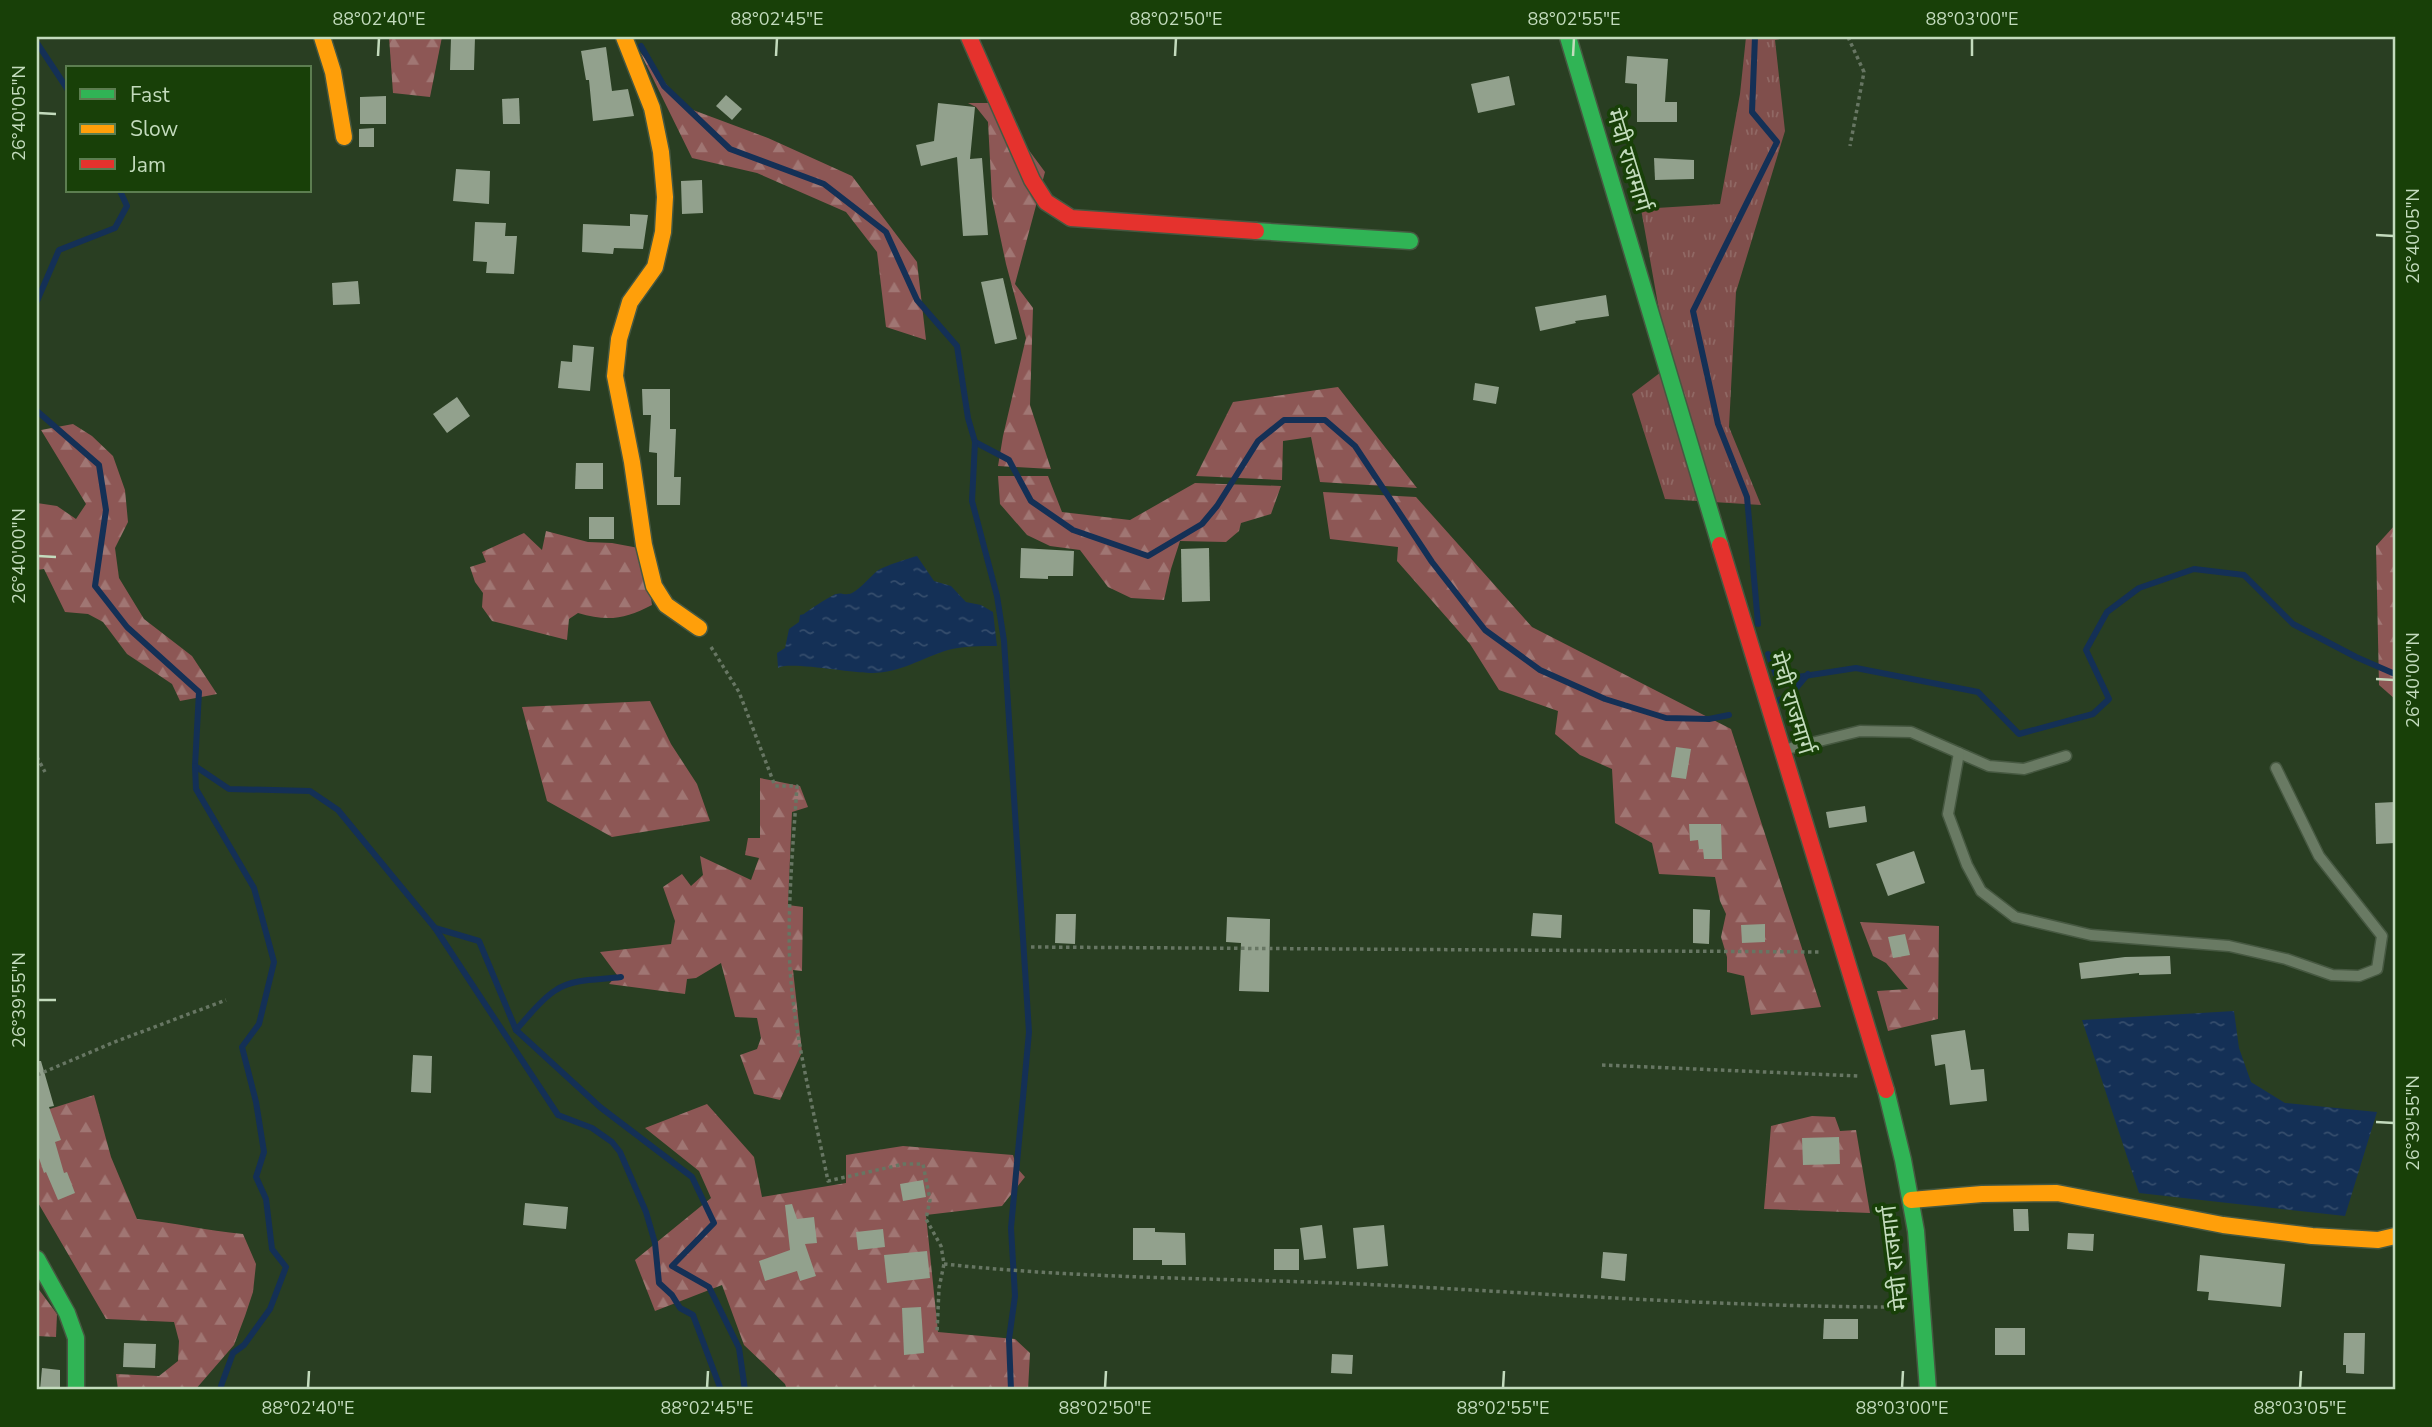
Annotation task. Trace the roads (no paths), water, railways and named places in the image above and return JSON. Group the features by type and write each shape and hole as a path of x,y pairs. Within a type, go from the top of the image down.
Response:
{"street":[{"path":"322,37 333,72 344,137"},
{"path":"624,37 652,108 661,152 665,197 663,232 656,267 629,302 619,339 615,376 632,462 644,545 654,586 666,605 699,628"},
{"path":"969,37 1032,180 1046,202 1071,218 1410,241"},
{"name":"मेची राजमार्ग","path":"1568,37 1843,953 1884,1077 1911,1200 1924,1306 1928,1390"},
{"path":"1911,1200 1982,1194 2057,1193 2223,1225 2378,1240 2395,1236"},
{"path":"37,1259 68,1313 76,1338 76,1390"}],"lane":[{"path":"1783,750 1860,731 1911,732 1989,766 2024,769 2066,755"},
{"path":"1959,752 1948,814 1967,865 1981,891 2015,917 2091,935 2229,946 2286,959 2332,975 2359,976 2377,970 2382,936 2319,856 2276,768"}],"water":[{"path":"917,556 934,581 951,586 966,602 981,605 993,612 997,646 954,649 880,673 794,666 778,668 777,653 785,648 789,629 799,622 800,615 836,594 852,593 880,569"},
{"path":"2234,1011 2239,1048 2251,1082 2285,1103 2377,1112 2345,1216 2139,1193 2082,1020"}],"waterway":[{"path":"1755,37 1752,112 1777,142 1693,311 1718,424 1747,497 1758,624"},
{"path":"37,43 66,87"},
{"path":"641,46 664,86 730,149 824,184 886,232 917,300 957,346 968,418 975,442 1009,460 1031,501 1073,530 1148,556 1202,524 1217,506 1258,441 1284,420 1325,420 1355,446 1432,562 1485,630 1540,670 1605,699 1666,718 1709,719 1729,715"},
{"path":"37,301 59,250 115,228 127,206 120,192"},
{"path":"37,411 99,465 106,510 95,586 127,627 199,692 195,766 229,789 310,791 338,810 435,928 479,941 516,1030 600,1107 692,1177 714,1223 672,1266 709,1287 739,1348 745,1390"},
{"path":"975,442 972,501 997,596 1004,641 1029,1032 1011,1228 1015,1296 1009,1339 1011,1390"},
{"path":"1768,654 1778,680 1856,668 1978,692 2019,734 2093,714 2109,699 2086,650 2107,612 2139,588 2194,569 2244,575 2293,624 2395,674"},
{"path":"1777,701 1791,694 1808,674"},
{"path":"195,766 196,789 254,888 274,962 259,1024 242,1047 256,1102 264,1152 256,1177 266,1199 272,1249 286,1267 270,1309 244,1345 233,1353 222,1390"},
{"path":"435,928 558,1115 592,1128 612,1142 620,1152 646,1212 655,1243 659,1283 672,1295 680,1308 693,1315 721,1390"},
{"path":"516,1030 545,998 563,986 579,981 621,977"}]}
